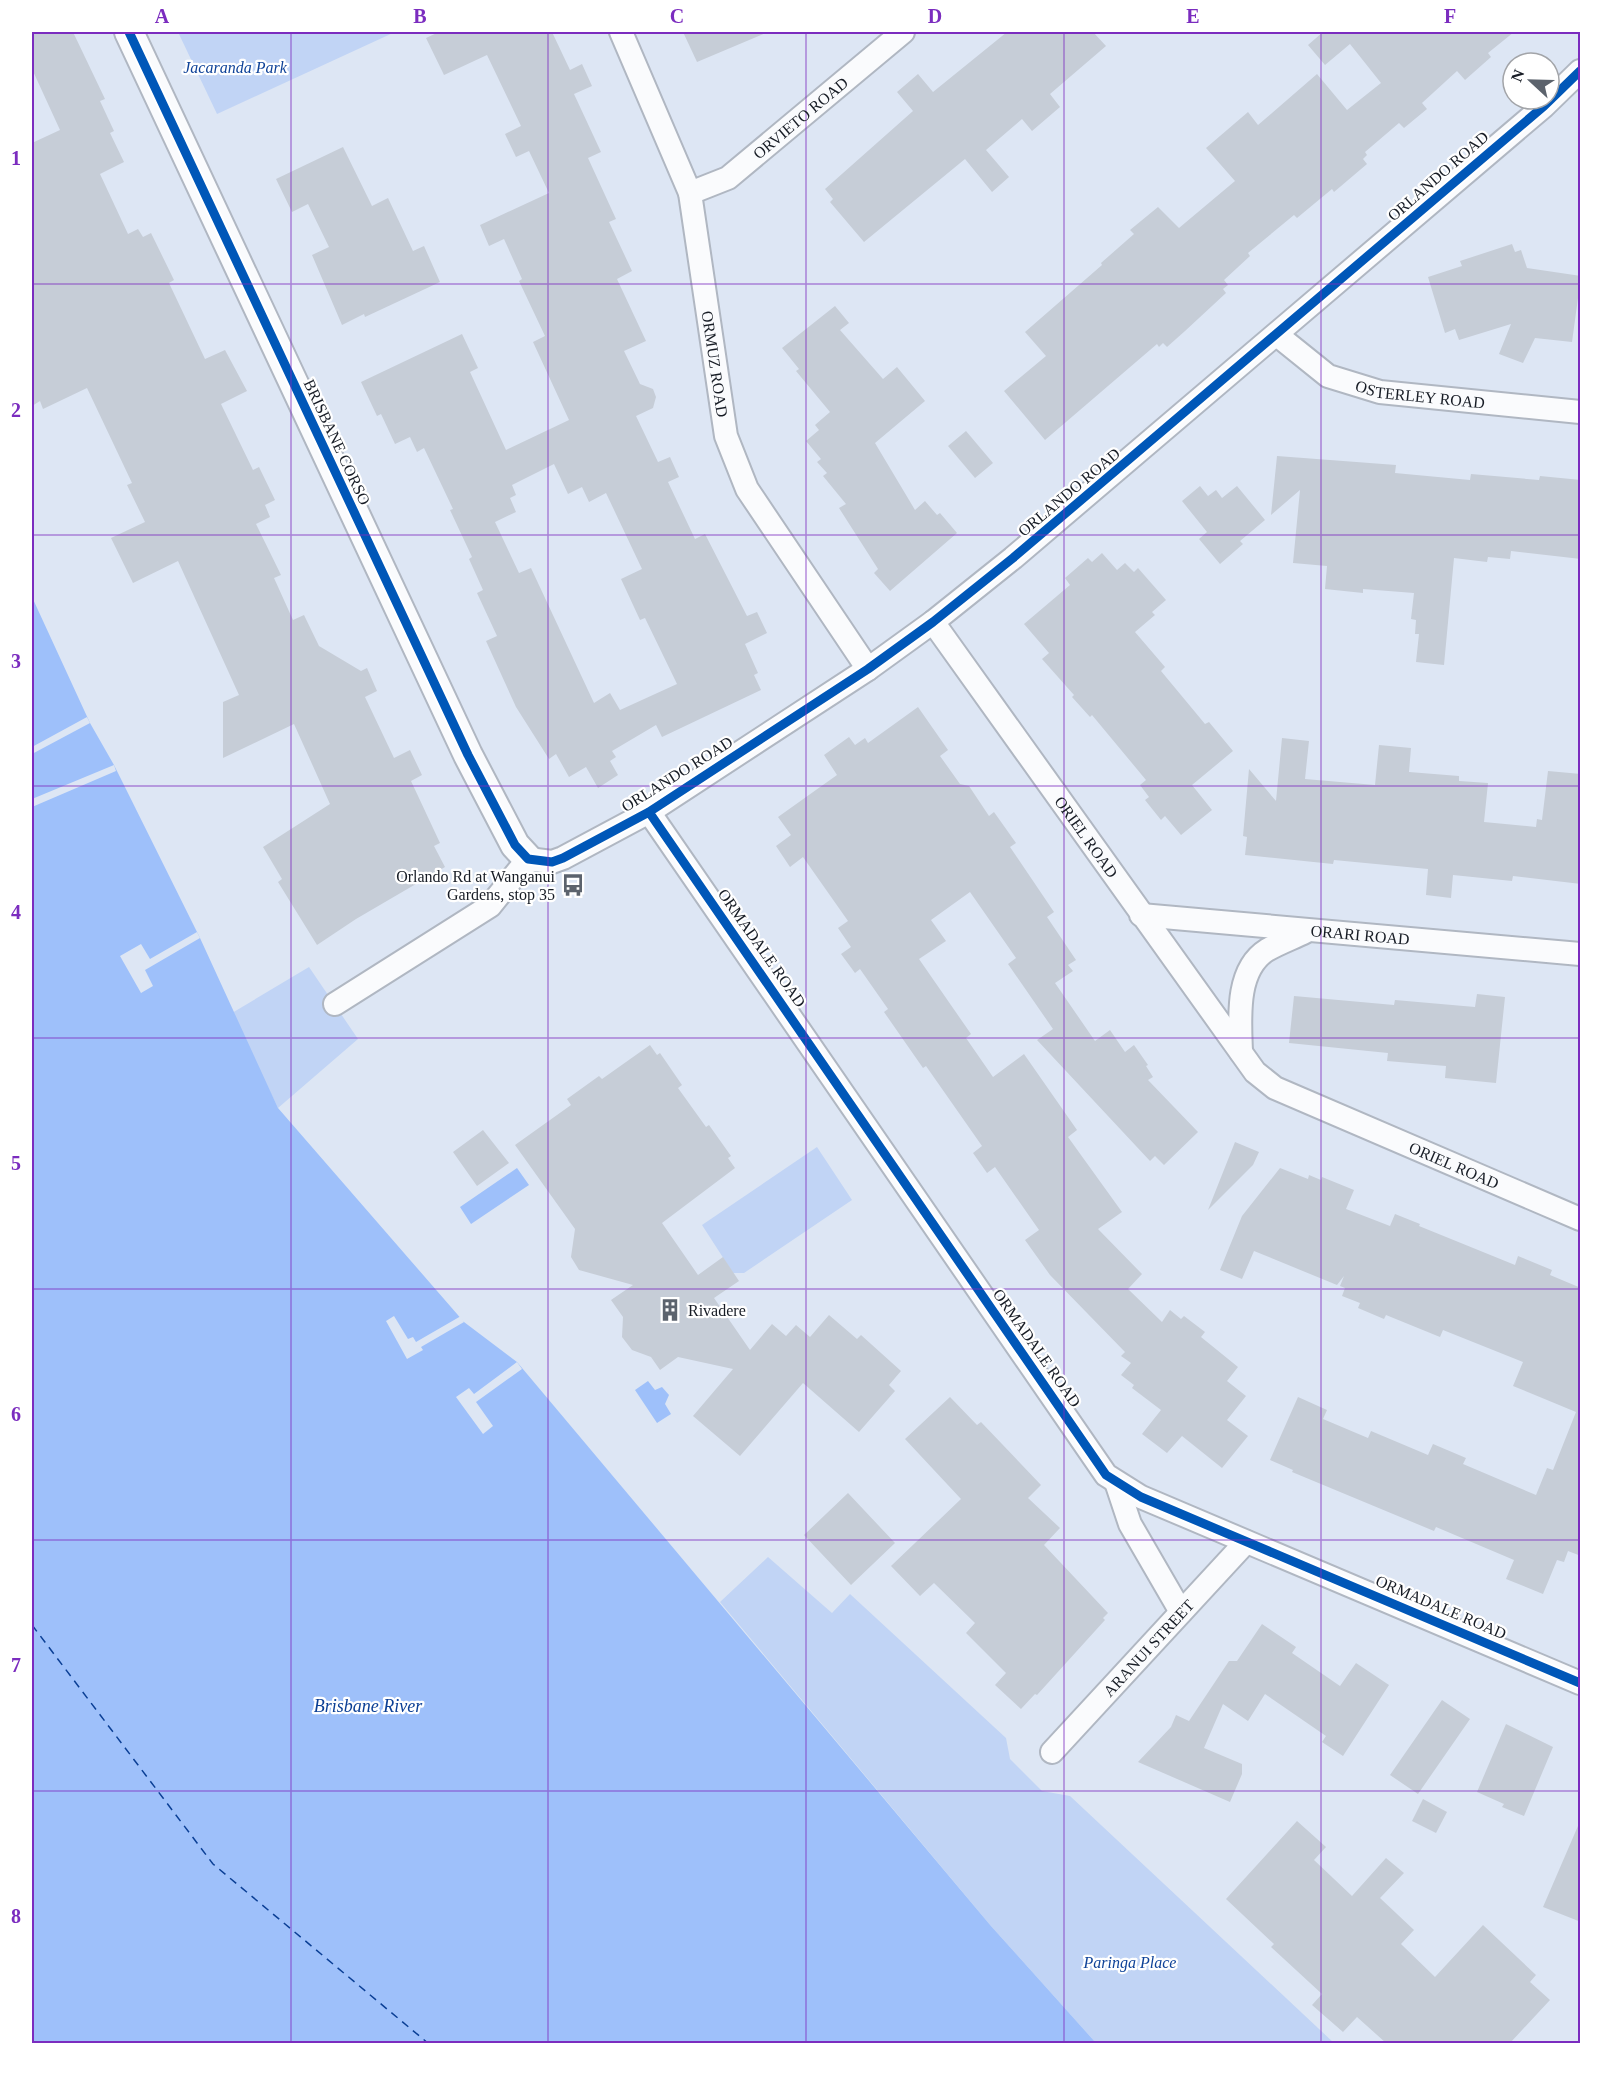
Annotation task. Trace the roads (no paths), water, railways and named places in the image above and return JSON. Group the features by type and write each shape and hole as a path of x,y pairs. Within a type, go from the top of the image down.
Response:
{"street":[{"name":"BRISBANE CORSO","path":"129,32 468,755 515,845 528,859"},
{"name":"ORMUZ ROAD","path":"621,32 690,193 726,436 747,489 868,669"},
{"name":"ORVIETO ROAD","path":"690,193 728,178 903,32"},
{"name":"ORLANDO ROAD","path":"528,859 552,862 649,812 868,669 933,622 1277,335 1544,106 1581,70"},
{"name":"OSTERLEY ROAD","path":"1277,335 1328,376 1380,392 1581,412"},
{"name":"ORIEL ROAD","path":"933,622 1255,1072 1275,1088 1581,1220"},
{"name":"ORMADALE ROAD","path":"649,812 1106,1475 1118,1485 1246,1542 1581,1683"},
{"path":"335,1004 490,906 528,859"},
{"name":"ORARI ROAD","path":"1141,915 1581,954"},
{"path":"1241,1052 1240,1010 1247,976 1265,951 1307,931"},
{"name":"ORMADALE ROAD","path":"1118,1485 1130,1524 1181,1612"},
{"name":"ARANUI STREET","path":"1052,1752 1246,1542"}],"water":[{"name":"Brisbane River","path":"32,597 90,723 114,765 200,938 278,1108 464,1322 517,1362 991,1926 1096,2043 32,2043"},
{"path":"517,1168 529,1185 471,1224 460,1207"},
{"path":"648,1381 655,1390 662,1387 669,1395 665,1404 671,1414 657,1423 635,1390"}],"place":[{"name":"Orlando Rd at Wanganui Gardens, stop 35","path":"573,885"},
{"name":"Rivadere","path":"670,1310"}],"park label":[{"name":"Jacaranda Park","path":"235,67"},
{"name":"Paringa Place","path":"1130,1962"}]}
